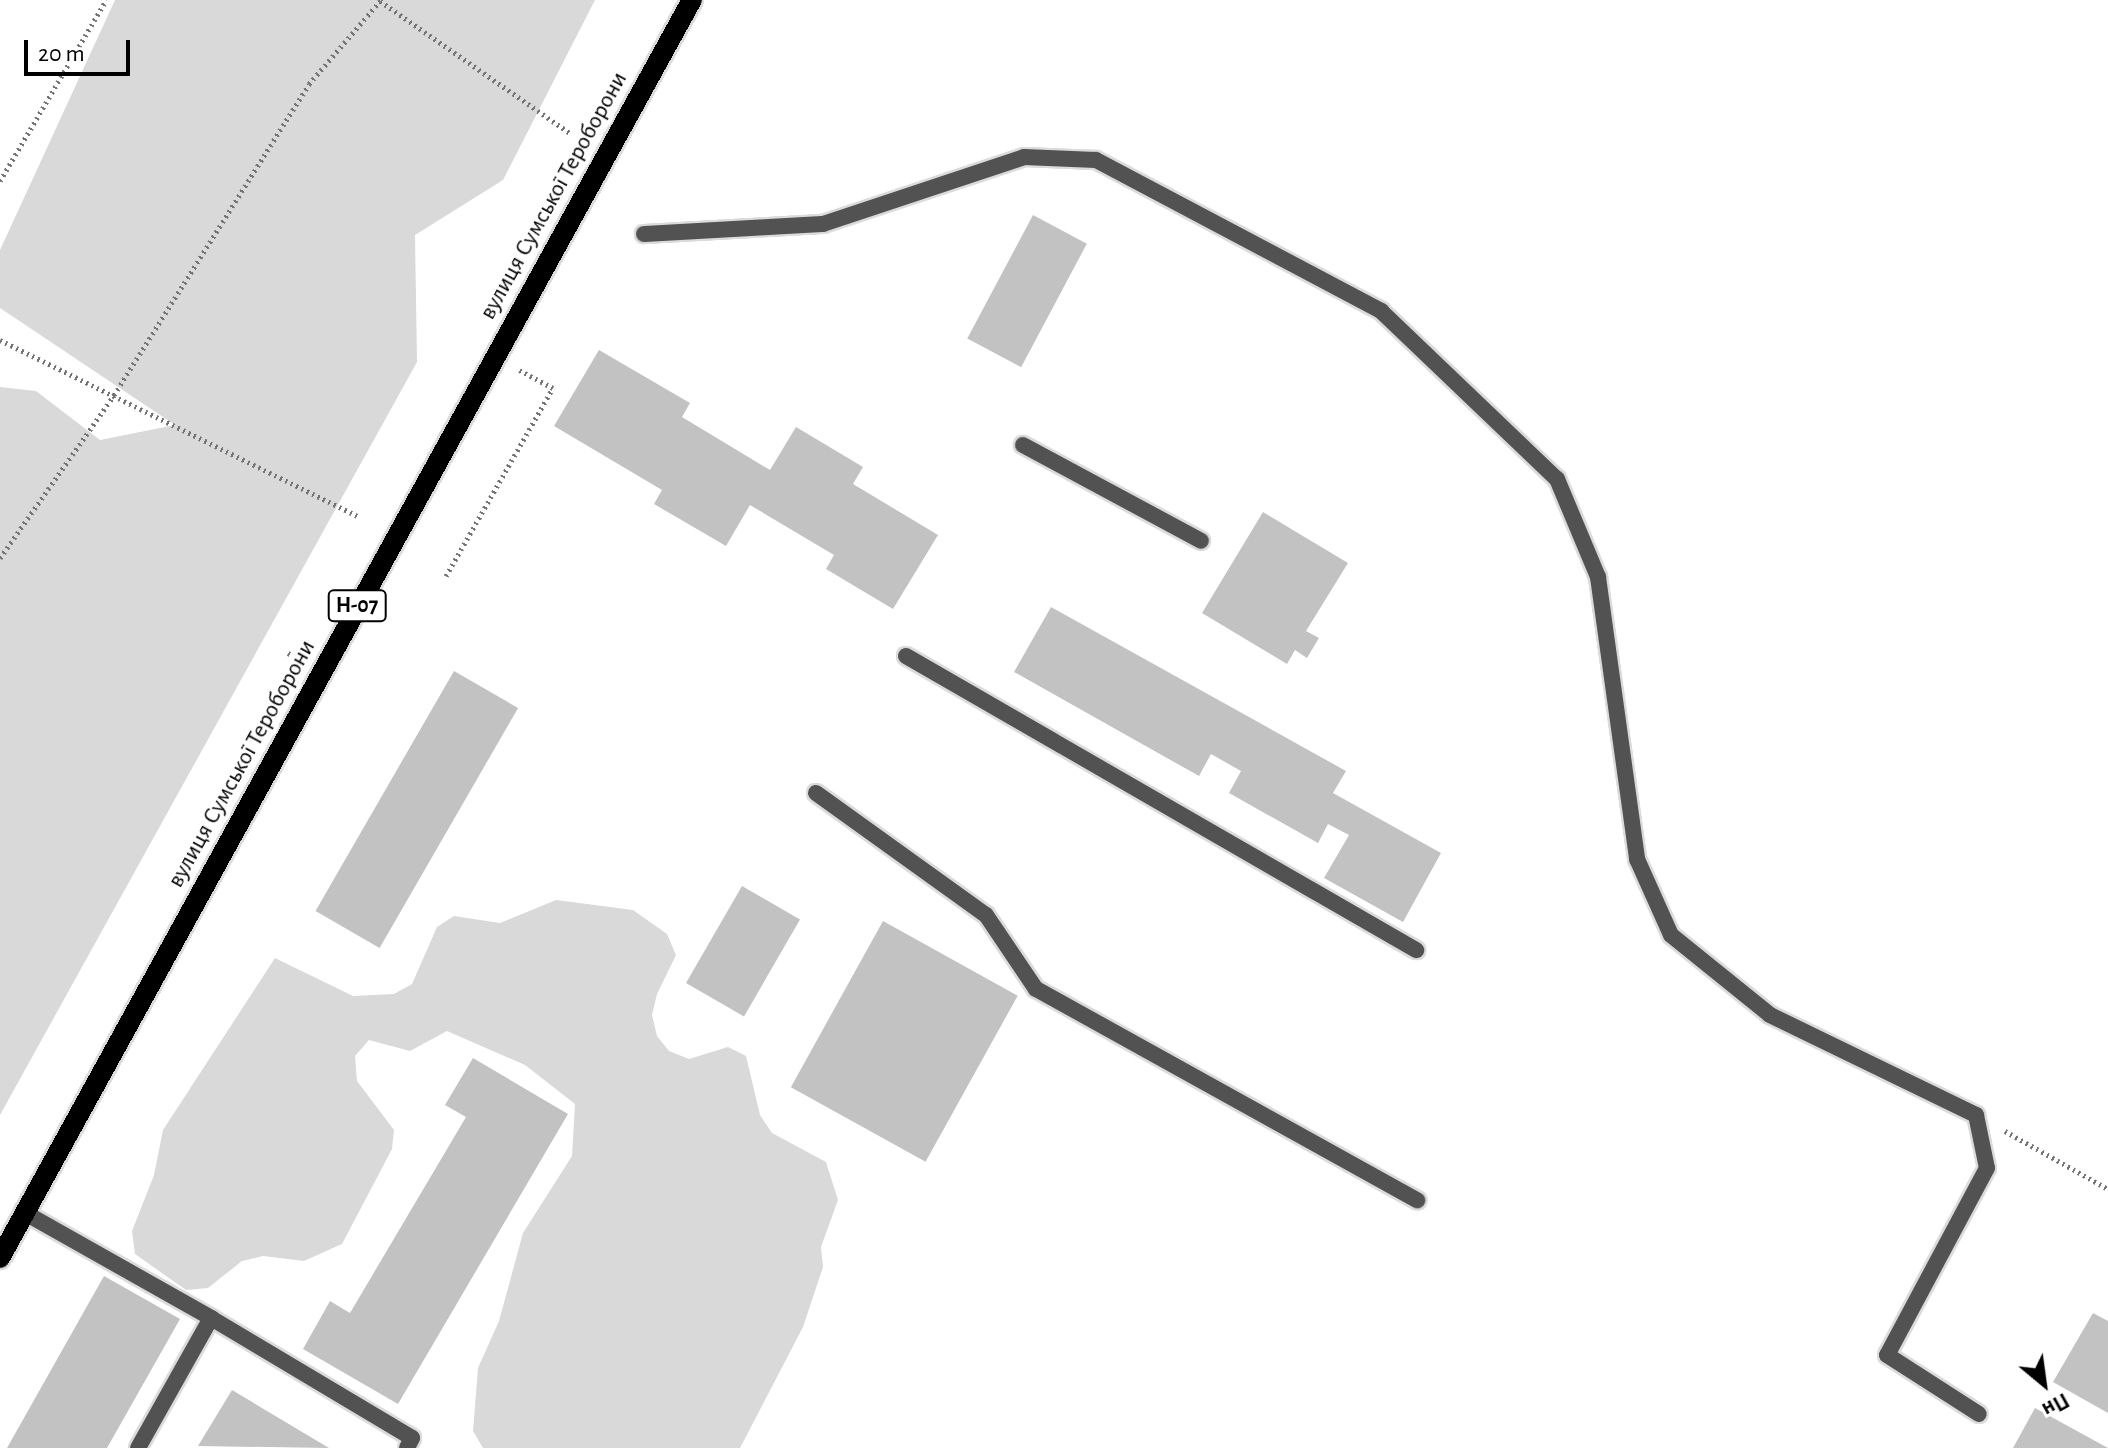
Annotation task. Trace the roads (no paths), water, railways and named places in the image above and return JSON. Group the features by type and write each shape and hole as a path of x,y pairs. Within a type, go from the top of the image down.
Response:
{"main road":[{"name":"вулиця Сумської Тероборони","path":"0,1258 692,0"}],"lane":[{"path":"644,234 823,224 1024,157 1096,160 1381,311 1557,479 1598,577 1637,859 1671,935 1770,1015 1976,1115 1987,1168 1887,1355 1979,1414"},
{"path":"1023,445 1201,541"},
{"path":"906,656 1416,950"},
{"path":"816,793 986,915 1036,989 1417,1200"},
{"path":"25,1213 211,1318 412,1438 407,1448"},
{"path":"142,1446 211,1318"}]}
